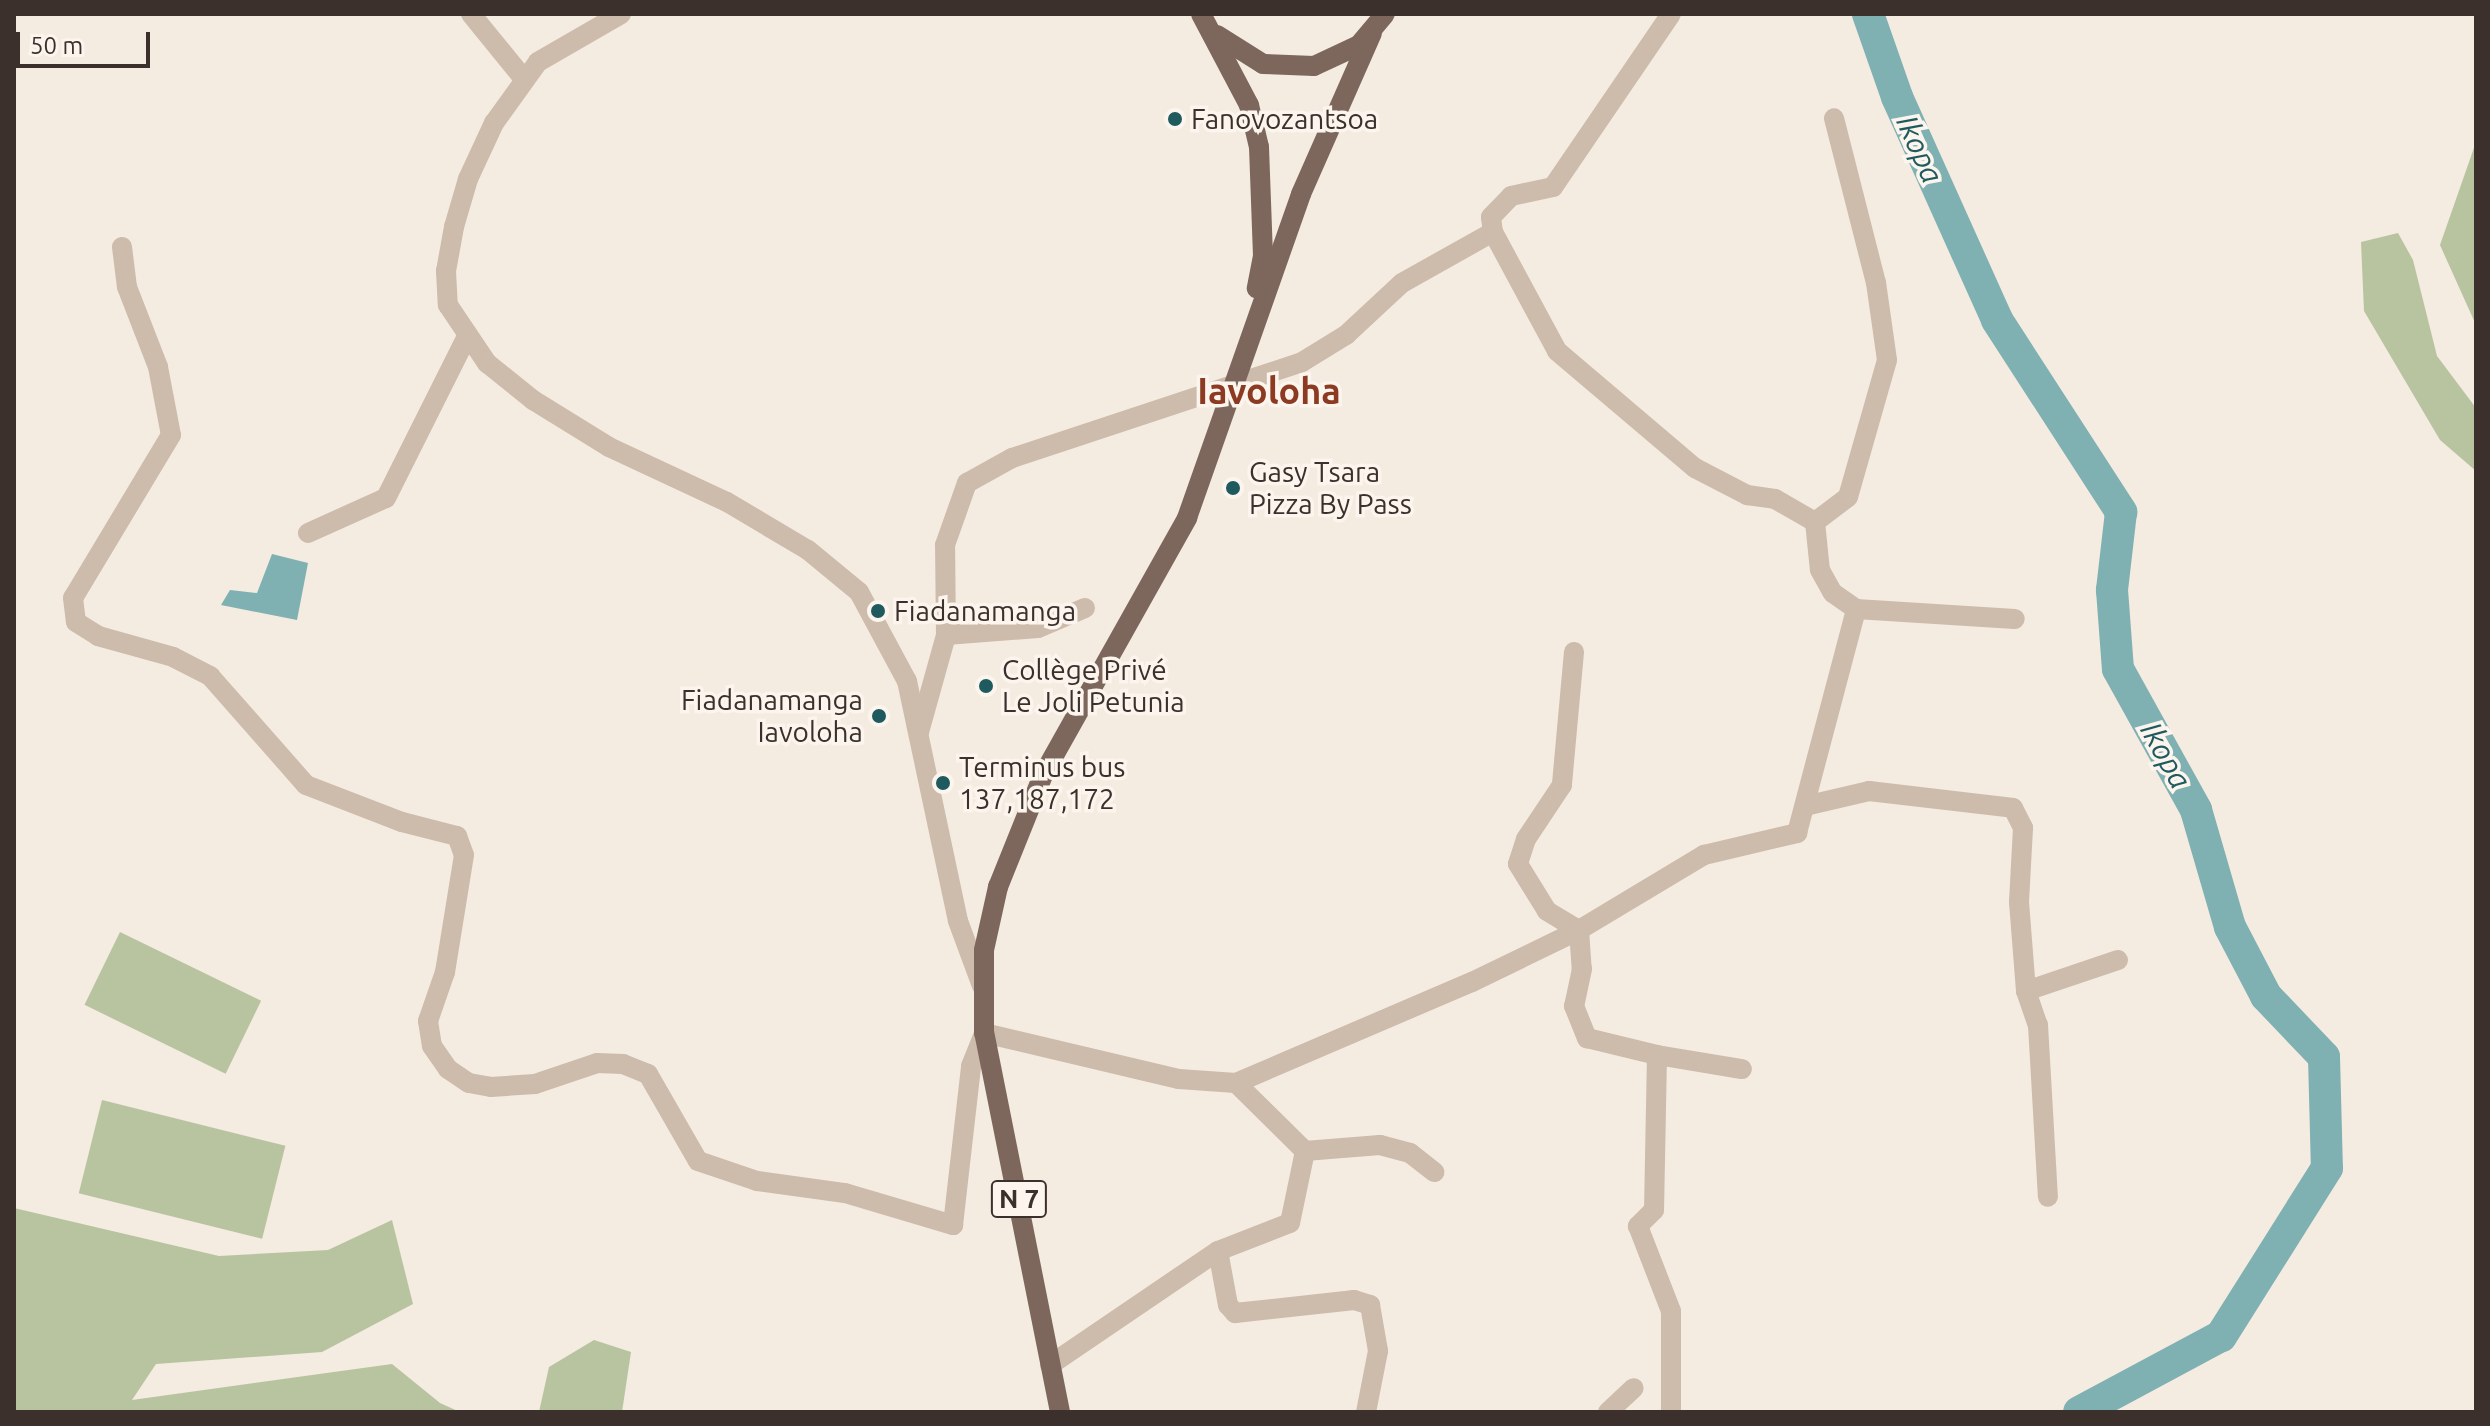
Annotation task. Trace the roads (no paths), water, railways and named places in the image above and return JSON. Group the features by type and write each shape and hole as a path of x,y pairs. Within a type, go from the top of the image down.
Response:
{"main road":[{"path":"1244,355 1301,194 1372,33 1385,14"},
{"path":"1205,20 1240,53 1280,67 1330,62 1372,33"},
{"path":"1205,20 1249,105 1260,161 1263,256 1244,355"},
{"name":"N 7","path":"1060,1412 984,1033 982,986 998,887 1043,775 1187,518 1244,355"}],"street":[{"path":"471,14 524,79"},
{"path":"621,14 538,62 494,123 468,179 454,227 446,271 448,305 487,363 533,400 609,447 754,518 808,550 859,592 907,681 958,921 982,986"},
{"path":"1671,14 1553,187 1511,196 1491,217 1493,232 1557,351 1695,468 1747,495 1775,499 1815,522"},
{"path":"1815,522 1848,497 1887,360 1876,283 1834,118"},
{"path":"919,732 946,635 945,545 967,483 1012,458 1302,362 1346,335 1402,283 1493,232"},
{"path":"122,247 127,287 158,367 171,435 73,598 76,622 98,636 173,657 210,676 306,785 402,822 457,836 464,855 445,972 428,1021 432,1046 448,1069 469,1083 491,1087 535,1084 597,1063 623,1064 648,1074 698,1161 757,1181 845,1193 953,1225 971,1066 984,1033 1179,1079 1236,1083 1472,982 1579,930 1704,855 1797,833 1856,609"},
{"path":"308,533 386,498 467,336"},
{"path":"1815,522 1820,570 1833,593 1856,609 2015,619"},
{"path":"946,635 1038,628 1085,608"},
{"path":"1574,652 1562,785 1526,839 1518,864 1547,911 1579,930"},
{"path":"1805,806 1869,791 2013,808 2023,828 2019,902 2026,991 2038,1025 2048,1197"},
{"path":"1579,930 1582,969 1574,1006 1587,1038 1657,1055 1742,1069"},
{"path":"2026,991 2118,960"},
{"path":"1657,1055 1654,1210 1638,1226 1671,1311 1671,1412"},
{"path":"1236,1083 1305,1151 1380,1145 1410,1153 1434,1172"},
{"path":"1050,1365 1218,1251 1290,1223 1305,1151"},
{"path":"1218,1251 1228,1305 1235,1313 1354,1300 1370,1305 1378,1351 1366,1412"},
{"path":"1608,1412 1634,1388"}],"water":[{"path":"272,554 308,563 297,620 221,605 230,590 257,593"}],"waterway":[{"name":"Ikopa","path":"1868,14 1897,97 1997,320 2121,512 2112,590 2118,669 2196,810 2230,927 2266,996 2324,1057 2327,1168 2221,1336 2079,1412"}],"place":[{"name":"Fanovozantsoa","path":"1175,119"},
{"name":"Gasy Tsara Pizza By Pass","path":"1233,488"},
{"name":"Fiadanamanga","path":"878,611"},
{"name":"Collège Privé Le Joli Petunia","path":"986,686"},
{"name":"Fiadanamanga Iavoloha","path":"879,716"},
{"name":"Terminus bus 137,187,172","path":"943,783"}],"district":[{"name":"Iavoloha","path":"1269,391"}]}
